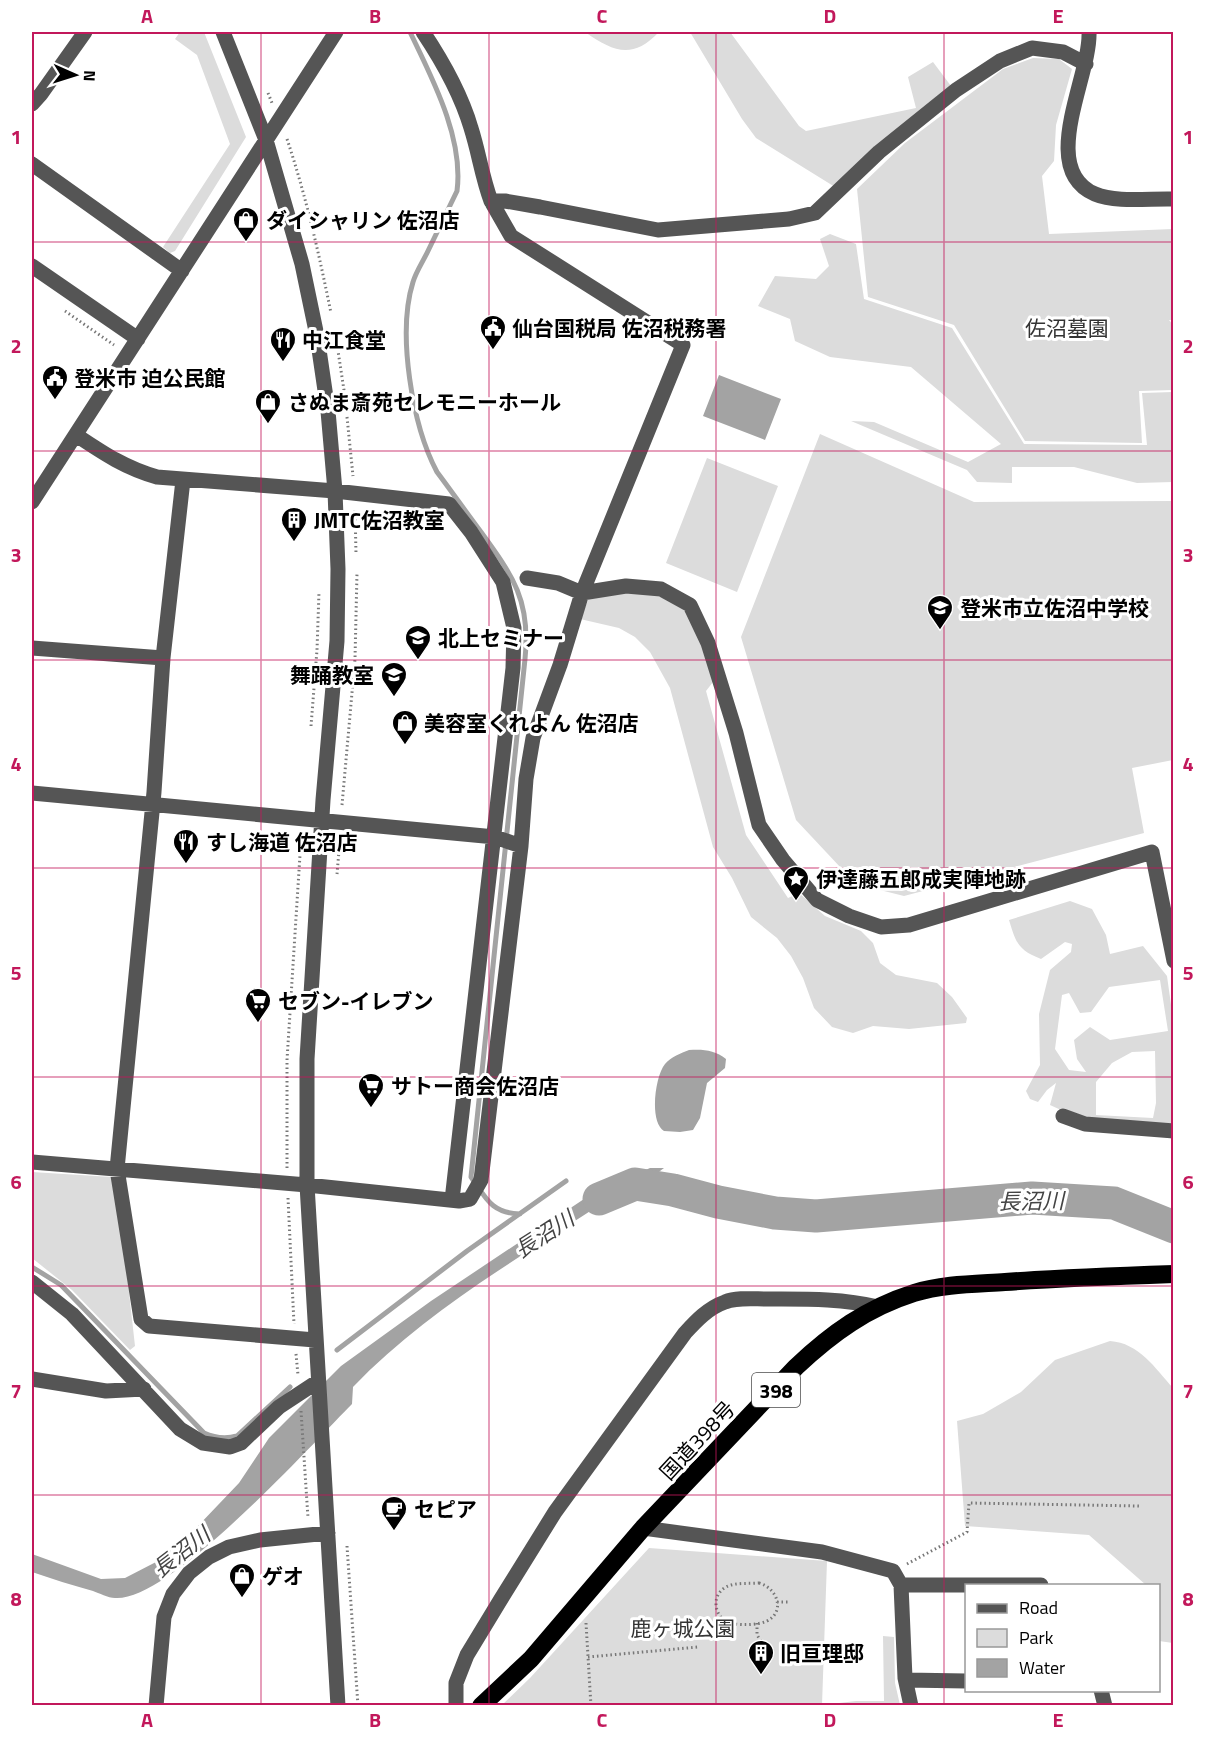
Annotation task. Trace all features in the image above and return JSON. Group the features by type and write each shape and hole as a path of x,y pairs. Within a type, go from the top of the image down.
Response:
{"highway":[{"name":"国道398号","path":"481,1706 531,1659 643,1528 796,1367 821,1343 846,1324 878,1307 915,1293 964,1285 1077,1277 1173,1274"}],"street":[{"path":"32,104 85,32"},
{"path":"223,32 266,140 302,264 317,336 328,411 335,491 338,569 337,641 322,822 307,1059 307,1185 338,1706"},
{"path":"32,502 336,32"},
{"path":"32,1162 307,1185 452,1200 470,1199 481,1180 521,846 526,779 533,738 560,665 582,593 683,345 511,236 485,184 471,129 459,96 439,56 423,32"},
{"path":"1089,32 1086,64 1069,129 1068,154 1075,178 1095,194 1118,198 1173,199"},
{"path":"492,201 540,207 658,230 789,219 815,213 905,131 956,90 1000,61 1032,48 1063,52 1086,64"},
{"path":"32,164 182,271"},
{"path":"32,266 138,339"},
{"path":"76,435 132,470 158,477 335,491 449,504 471,532 503,582 514,628 513,668 452,1200"},
{"path":"183,480 164,658 117,1169 141,1319 149,1326 315,1340"},
{"path":"527,578 558,583 582,593 626,586 661,589 690,605 711,654 736,733 759,825 783,860 817,900 849,916 881,927 909,925 1152,852 1173,961"},
{"path":"32,648 164,658"},
{"path":"32,793 495,837 521,846"},
{"path":"1063,1116 1085,1124 1173,1131"},
{"path":"32,1282 72,1314 180,1429 203,1443 230,1447 241,1443 279,1407 317,1382"},
{"path":"456,1706 456,1683 467,1655 555,1512 685,1333 698,1319 726,1301 753,1299 845,1300 878,1307"},
{"path":"32,1379 106,1391 144,1389"},
{"path":"643,1528 822,1552 893,1572 902,1585 906,1680 911,1706"},
{"path":"156,1706 164,1617 172,1594 189,1573 209,1557 230,1547 260,1540 328,1533"},
{"path":"902,1585 965,1585"},
{"path":"906,1680 965,1681"}],"path":[{"path":"263,83 268,93 278,95"},
{"path":"60,308 117,347"},
{"path":"310,730 317,650 319,590"},
{"path":"301,1411 304,1458"},
{"path":"893,1572 967,1532 969,1503 1138,1506"},
{"path":"347,1545 358,1706"},
{"path":"759,1583 771,1588 775,1593 777,1607 771,1618 757,1623 736,1624 724,1621 716,1611 717,1597 720,1592 730,1585 759,1583"},
{"path":"777,1602 788,1602"},
{"path":"586,1621 591,1706"},
{"path":"757,1623 757,1635 764,1646"},
{"path":"588,1657 698,1647"}],"green space":[{"path":"180,32 204,32 246,137 175,251 170,253 163,247 230,144 197,55 175,39"},
{"path":"585,32 659,32 640,47 623,50 605,44"},
{"path":"690,32 730,32 799,126 806,131 916,108 908,77 933,62 951,86 835,187 756,138 742,119"},
{"name":"佐沼墓園","path":"1033,58 1059,59 1072,69 1056,125 1054,161 1042,176 1049,234 1173,229 1173,320 1169,320 1173,325 1173,390 1139,391 1142,443 1025,441 954,325 868,297 857,189 905,143 1003,69"},
{"path":"830,234 856,244 864,299 952,328 1024,444 1147,445 1142,393 1173,392 1173,482 1137,483 1074,467 1012,467 1012,483 977,482 967,470 851,421 874,422 968,462 1001,444 911,367 830,357 795,341 790,319 758,306 775,276 816,279 829,266 820,239"},
{"name":"登米市立佐沼中学校","path":"820,434 974,502 1173,501 1173,760 1132,768 1144,833 904,896 856,884 796,820 741,637"},
{"path":"707,458 778,486 737,592 666,563"},
{"path":"626,590 660,594 685,608 702,645 713,682 706,691 746,835 788,898 799,893 825,916 861,931 873,943 880,963 896,975 937,983 952,997 967,1018 966,1023 909,1029 873,1026 853,1033 832,1027 814,1008 803,978 791,956 777,938 751,917 732,878 713,847 670,688 650,652 635,637 619,628 580,619 590,596"},
{"path":"1070,901 1092,909 1106,935 1110,954 1143,946 1167,976 1173,1019 1173,1126 1085,1121 1050,1105 1056,1083 1038,1102 1030,1099 1026,1091 1040,1065 1039,1014 1050,970 1071,952 1072,944 1065,942 1041,959 1019,945 1009,920","holes":["1160,980 1168,1031 1110,1040 1090,1027 1074,1040 1077,1059 1086,1072 1069,1070 1055,1049 1062,995 1069,993 1080,1013 1091,1012 1109,987","1155,1051 1156,1103 1153,1118 1096,1115 1096,1082 1112,1063 1132,1052"]},
{"path":"32,1172 112,1177 124,1248 135,1346 130,1350 72,1290 32,1258"},
{"path":"1110,1341 1120,1343 1138,1351 1173,1388 1173,1643 1160,1641 1160,1584 1145,1584 1089,1535 965,1526 957,1421 983,1414 1021,1392 1055,1360"},
{"name":"鹿ヶ城公園","path":"649,1548 827,1561 822,1705 856,1701 884,1701 883,1636 894,1637 895,1683 900,1705 501,1706 530,1678"}],"water":[{"path":"719,375 781,399 765,440 703,416"},
{"path":"689,1050 704,1050 718,1054 726,1059 725,1068 707,1083 700,1118 693,1130 664,1131 659,1126 655,1109 656,1088 661,1070 667,1062"},
{"path":"650,1168 664,1168 632,1192 619,1194 595,1208 500,1270 409,1336 353,1387 352,1404 239,1518 169,1575 139,1592 115,1598 32,1572 32,1554 101,1579 125,1578 156,1562 197,1527 239,1483 269,1438 341,1366 431,1301 593,1193"}],"waterway":[{"path":"410,32 444,109 456,150 458,171 457,191 416,275 408,303 407,352 414,405 420,430 437,472 511,576 522,605 525,621 525,659 471,1177 490,1203 502,1211 520,1214"},
{"path":"337,1350 467,1251 566,1181"},
{"name":"長沼川","path":"599,1199 635,1184 673,1190 718,1202 775,1213 816,1216 1032,1198 1114,1203 1174,1227"},
{"path":"32,1267 61,1285 204,1433 220,1438 237,1436 290,1387"}],"place":[{"name":"ダイシャリン 佐沼店","path":"246,243"},
{"name":"仙台国税局 佐沼税務署","path":"493,351"},
{"name":"中江食堂","path":"283,363"},
{"name":"登米市 迫公民館","path":"55,401"},
{"name":"さぬま斎苑セレモニーホール","path":"268,425"},
{"name":"JMTC佐沼教室","path":"294,543"},
{"name":"登米市立佐沼中学校","path":"940,631"},
{"name":"北上セミナー","path":"418,661"},
{"name":"舞踊教室","path":"394,698"},
{"name":"美容室くれよん 佐沼店","path":"405,746"},
{"name":"すし海道 佐沼店","path":"186,865"},
{"name":"伊達藤五郎成実陣地跡","path":"796,902"},
{"name":"セブン-イレブン","path":"258,1024"},
{"name":"サトー商会佐沼店","path":"371,1109"},
{"name":"セピア","path":"394,1532"},
{"name":"ゲオ","path":"242,1599"},
{"name":"旧亘理邸","path":"761,1676"}]}
